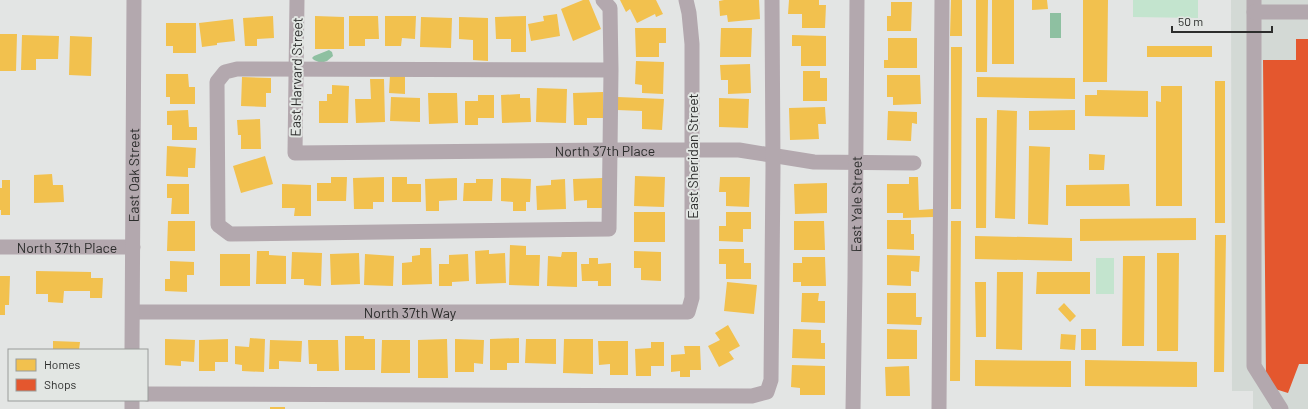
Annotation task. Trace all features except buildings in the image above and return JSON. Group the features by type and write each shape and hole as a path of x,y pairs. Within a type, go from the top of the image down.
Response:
{"street":[{"name":"East Oak Street","path":"132,349 134,0"},
{"name":"East Harvard Street","path":"296,153 297,0"},
{"path":"603,0 610,8 611,70 609,229 230,234 218,225 217,82 226,72 237,69 611,70"},
{"name":"East Sheridan Street","path":"686,0 689,13 692,44 692,298 688,312"},
{"path":"148,394 752,396 767,392 771,380 773,155 772,0"},
{"name":"East Yale Street","path":"853,409 857,0"},
{"path":"938,409 942,0"},
{"path":"1281,409 1254,366 1254,6 1308,12"},
{"name":"North 37th Place","path":"296,153 739,150 814,162 914,163"},
{"name":"North 37th Place","path":"0,247 133,247"},
{"name":"North 37th Way","path":"132,312 688,312"}],"shaded area":[{"path":"1133,0 1198,0 1198,18 1133,17"},
{"path":"1231,0 1308,0 1308,409 1253,409 1253,391 1232,391"},
{"path":"1050,13 1061,13 1061,38 1050,38"},
{"path":"329,50 332,52 333,56 327,61 321,63 312,58 314,56"},
{"path":"1096,258 1114,258 1114,294 1096,294"}]}
